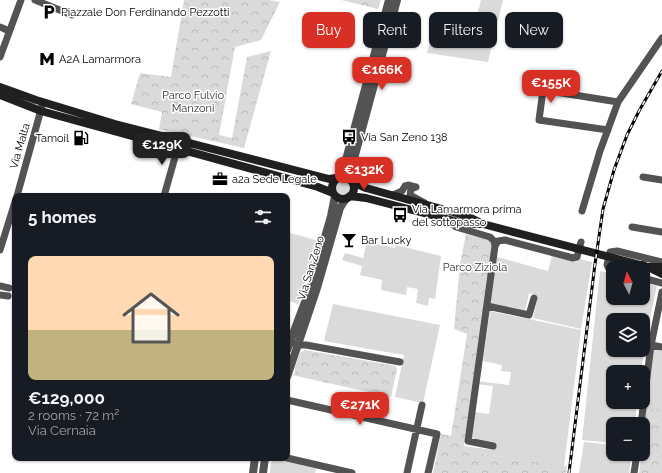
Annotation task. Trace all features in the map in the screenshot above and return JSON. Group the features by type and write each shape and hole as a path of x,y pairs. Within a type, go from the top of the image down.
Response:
{"main road":[{"path":"0,87 178,145 318,187 340,198 366,198 466,224 483,224"},
{"path":"0,95 41,111 178,145 329,179 346,177 366,188 467,216 483,224 625,261"},
{"path":"334,195 332,186 338,177"},
{"path":"349,197 354,190 352,181"},
{"path":"650,267 662,267"},
{"path":"650,268 662,274"}],"street":[{"path":"0,57 21,0"},
{"path":"35,0 72,14"},
{"path":"338,177 348,156 389,0"},
{"path":"352,181 352,166 397,0"},
{"path":"0,27 9,31"},
{"path":"582,211 618,102 662,38"},
{"path":"608,130 539,120 543,90 618,102"},
{"name":"Via Malta","path":"18,193 44,102"},
{"path":"165,193 178,145"},
{"path":"643,177 662,180"},
{"path":"393,195 398,194 405,186 409,185 416,187 411,188 410,195 418,198 426,204"},
{"name":"Via San Zeno","path":"290,358 292,346 331,216 334,195"},
{"name":"Via San Zeno","path":"292,346 317,288 340,208 349,197"},
{"path":"0,250 12,212"},
{"path":"443,218 456,227 490,237 494,241 495,246 468,441 493,446"},
{"path":"632,227 662,232"},
{"path":"495,246 498,241 505,240 573,258 577,257 581,242"},
{"path":"610,261 610,252 617,251 662,262"},
{"path":"650,280 662,283"},
{"path":"0,286 10,288"},
{"path":"641,417 651,344 662,292"},
{"path":"0,295 8,296"},
{"path":"487,306 529,315 534,298"},
{"path":"651,344 662,347"},
{"path":"292,346 306,345 400,362"},
{"path":"290,401 437,434 428,473"},
{"path":"407,473 422,405"},
{"path":"290,459 352,473"},
{"path":"253,473 255,461"},
{"path":"263,473 265,461"},
{"path":"634,473 636,461"}],"green space":[{"name":"Parco Fulvio Manzoni","path":"184,0 269,0 280,2 261,40 235,47 219,135 232,138 247,57 271,51 244,148 159,129 162,112 131,104 140,73 171,77"},
{"path":"341,0 381,0 378,9"},
{"path":"481,0 503,0 497,25 497,12 478,12"},
{"path":"429,45 429,48 491,48 488,62 427,53"},
{"path":"343,180 350,185 351,188 346,195 343,196 336,191 335,188 340,181"},
{"path":"290,233 319,241 298,304 290,301"},
{"name":"Parco Ziziola","path":"466,234 490,240 492,247 463,451 567,466 566,473 433,473 441,434 451,436 467,334 454,329 460,264"},
{"path":"367,242 395,248 396,245 441,256 435,299 429,298 428,306 416,303 418,289 407,287 406,295 381,290 382,280 360,275 362,266 342,260 345,253 363,258"},
{"path":"552,256 576,262 580,259 592,262 581,329 533,318 538,296 529,293 525,312 490,304 497,257 548,271"},
{"path":"600,271 606,272 606,305 650,305 650,284 657,286 650,319 650,313 606,313 606,357 643,357 642,365 606,365 606,409 636,409 636,417 606,417 606,442 582,440"},
{"path":"333,304 440,325 423,403 395,397 404,355 324,341"},
{"path":"490,311 581,330 564,466 463,451 463,446 494,450 494,443 473,440 471,436 474,412 489,414 493,386 476,384 476,381 509,385 511,372 501,371 502,365 483,361"},
{"path":"653,349 662,351 662,409 650,409 650,375"},
{"path":"305,350 396,366 397,369 391,397 292,375 295,373 295,367 300,353"},
{"path":"646,409 662,409 662,473 639,473 640,461 650,461 650,417 645,417"},
{"path":"584,442 606,444 606,461 631,461 629,473 579,473"},
{"path":"284,461 316,468 315,473 270,473 271,462"}],"railway":[{"path":"569,473 603,209 614,170 627,135 662,71"}],"place":[{"name":"Piazzale Don Ferdinando Pezzotti","path":"49,12"},
{"name":"A2A Lamarmora","path":"47,59"},
{"name":"Via San Zeno 138","path":"349,137"},
{"name":"Tamoil","path":"81,138"},
{"name":"a2a Sede Legale","path":"220,179"},
{"name":"Via Lamarmora prima del sottopasso","path":"400,215"},
{"name":"Bar Lucky","path":"349,240"}]}
